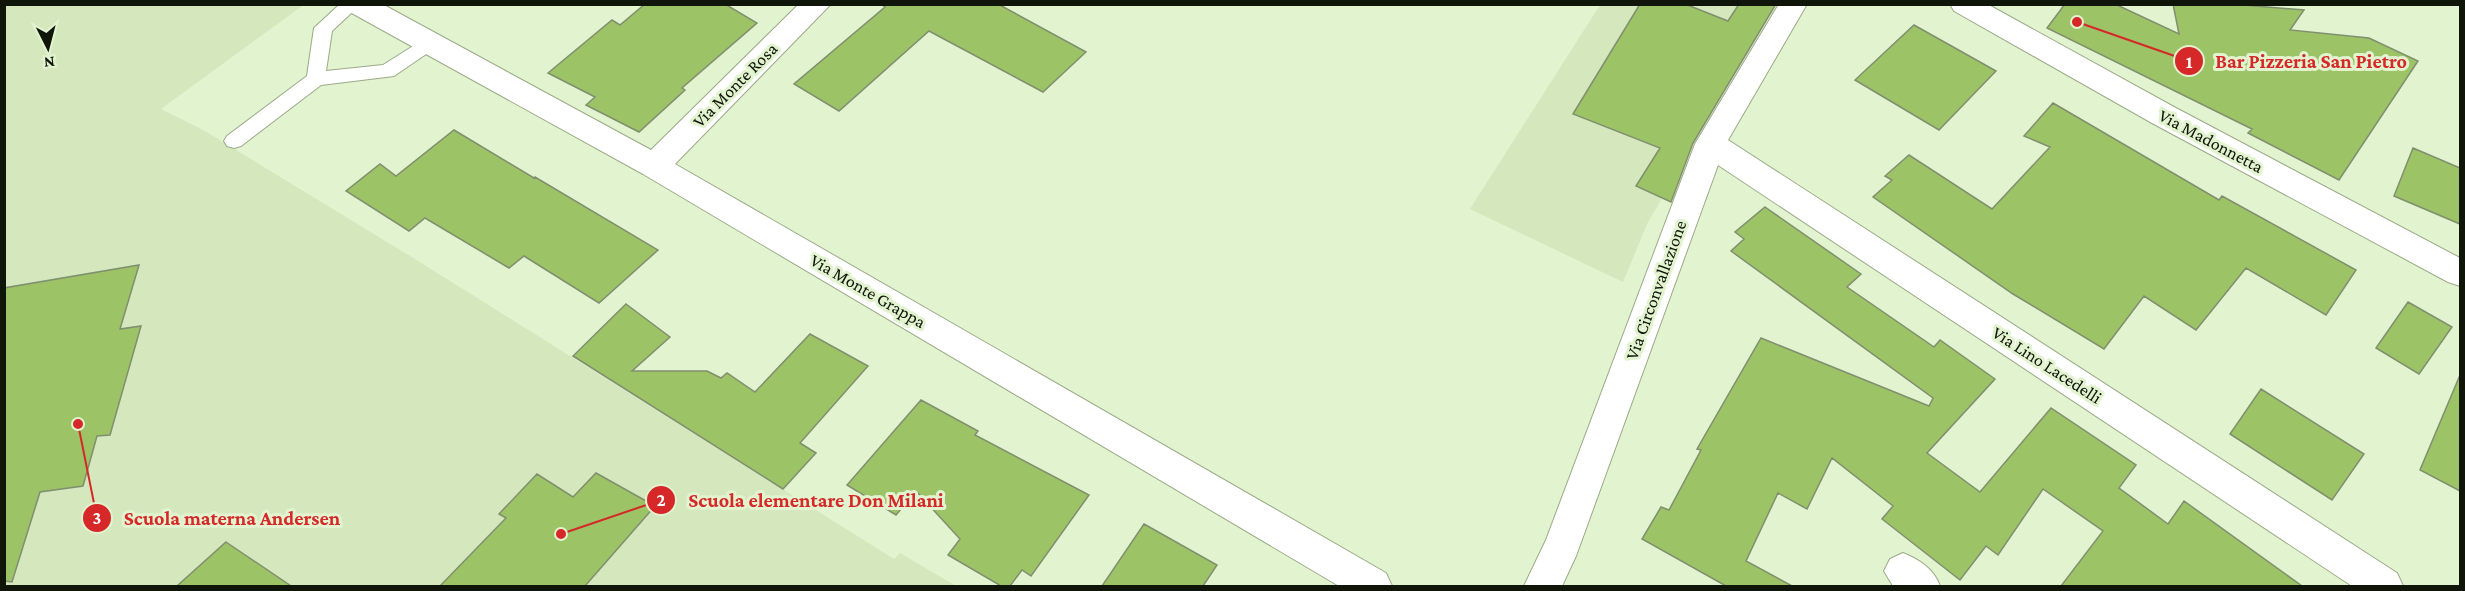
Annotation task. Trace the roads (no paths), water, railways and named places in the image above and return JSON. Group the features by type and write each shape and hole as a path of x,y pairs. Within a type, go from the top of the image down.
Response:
{"street":[{"name":"Via Monte Grappa","path":"358,4 654,166 1373,586"},
{"name":"Via Monte Rosa","path":"654,166 816,4"},
{"name":"Via Circonvallazione","path":"1543,586 1563,544 1710,144 1793,4"},
{"name":"Via Madonnetta","path":"1964,4 2163,115 2460,273"},
{"name":"Via Lino Lacedelli","path":"1710,144 2384,586"}],"lane":[{"path":"316,80 323,28 352,4"},
{"path":"234,141 316,80 387,70 429,43"}],"place":[{"name":"Bar Pizzeria San Pietro","path":"2077,22"},
{"name":"Scuola materna Andersen","path":"78,424"},
{"name":"Scuola elementare Don Milani","path":"561,534"}]}
